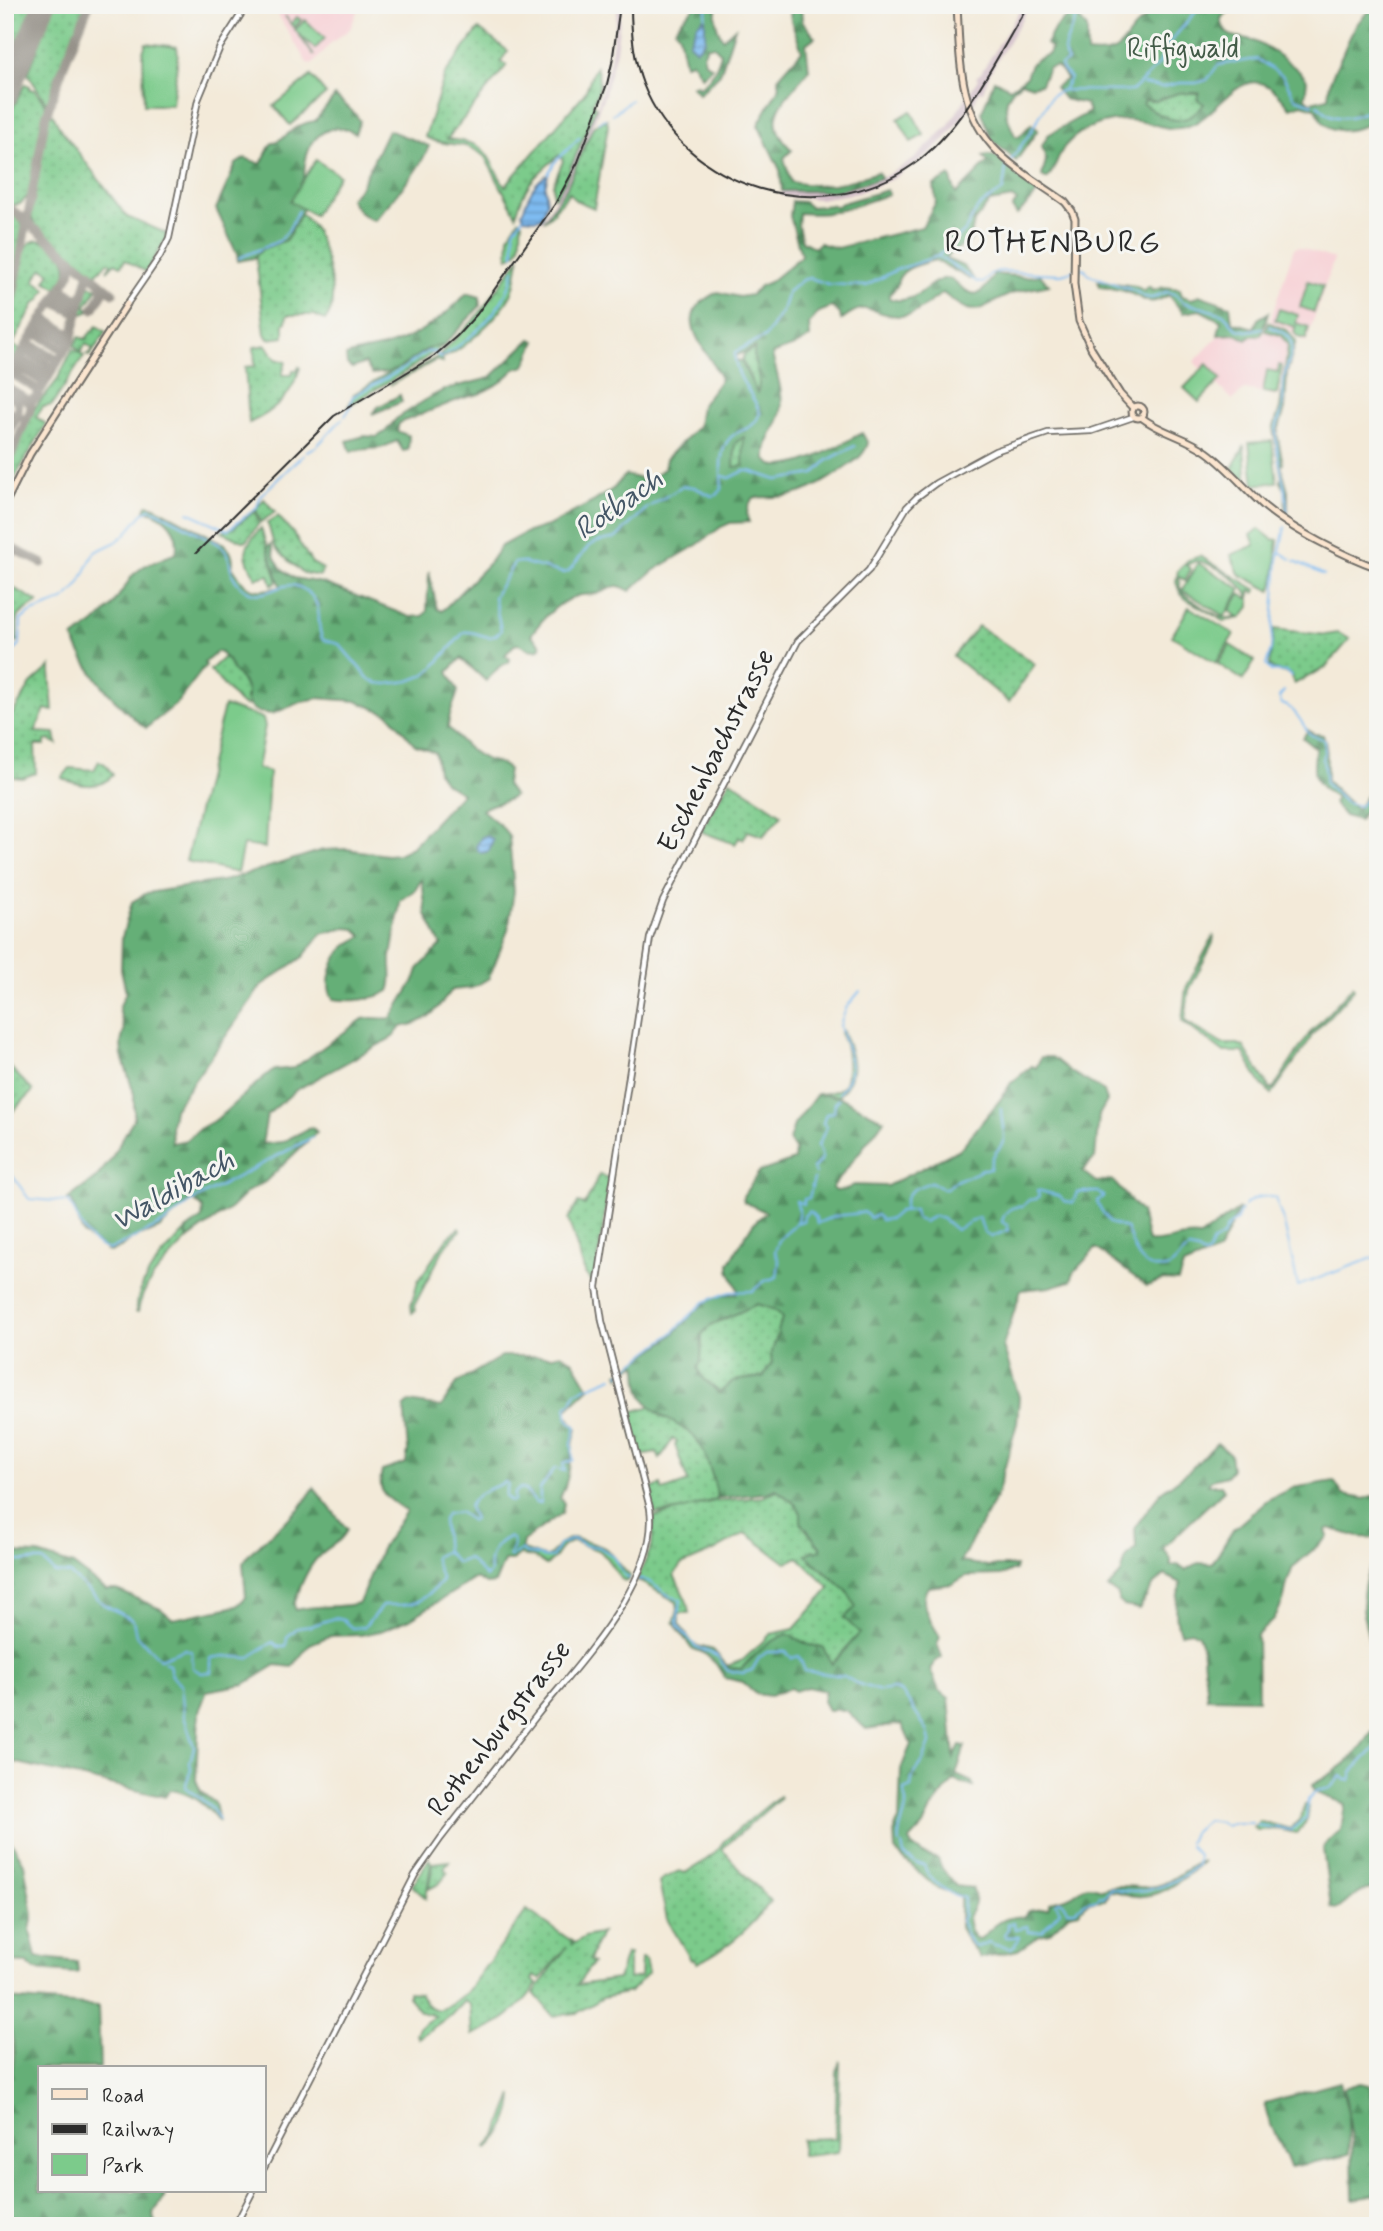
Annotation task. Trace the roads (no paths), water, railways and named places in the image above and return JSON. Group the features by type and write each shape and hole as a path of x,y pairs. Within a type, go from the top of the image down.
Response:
{"main road":[{"path":"957,5 967,101 976,124 996,150 1066,204 1074,215 1076,309 1086,339 1120,394 1133,408"},
{"path":"5,504 30,454 128,304"},
{"path":"1133,408 1133,417 1141,417 1157,428 1198,446 1217,459 1263,505 1286,523 1378,568"},
{"path":"1133,408 1143,408 1141,417"}],"street":[{"path":"128,304 166,245 202,87 220,47 247,5"},
{"name":"Eschenbachstrasse","path":"597,1294 605,1224 655,919 798,641 869,570 907,507 926,489 995,451 1048,433 1092,431 1133,417"},
{"name":"Rothenburgstrasse","path":"266,2164 415,1875 447,1830 613,1619 645,1556 651,1536 650,1508 597,1294"},
{"path":"235,2226 252,2192"}],"water":[{"path":"705,17 705,40 696,50 689,43 697,25"},
{"path":"548,174 545,187 547,202 542,217 524,218 522,213 531,191"},
{"path":"482,837 493,839 489,851 482,853 476,846"}],"waterway":[{"path":"705,17 707,5"},
{"path":"1063,90 1070,78 1061,65 1068,61 1065,46 1084,5"},
{"name":"Rotbach","path":"212,540 225,551 233,575 242,587 259,594 289,585 297,586 312,596 318,608 323,640 339,644 368,678 387,684 422,676 433,668 464,632 488,637 501,630 494,597 514,563 521,562 568,572 589,546 616,538 647,508 683,486 694,487 712,496 717,495 722,489 721,462 726,443 754,423 760,413 737,369 735,352 765,337 782,311 788,292 802,280 810,278 828,284 866,286 896,270 938,256 965,231 978,207 1003,190 1006,167 1052,95 1063,90 1132,91 1159,64 1166,47 1201,5"},
{"path":"1143,84 1162,87 1196,83 1207,80 1218,65 1257,59 1283,76 1295,98 1313,104"},
{"path":"613,114 631,100"},
{"path":"1317,105 1330,115 1349,117 1363,113 1378,102"},
{"path":"598,122 605,119"},
{"path":"548,174 555,162 580,137"},
{"path":"239,258 279,241 288,231 298,211"},
{"path":"514,255 514,230 523,217"},
{"path":"938,256 977,282 983,283 990,274 1000,271 1061,274 1083,268 1090,275 1145,297 1152,298 1166,292 1175,294 1183,302 1223,314 1237,329 1247,331 1262,328"},
{"path":"345,416 352,397 427,352 435,352 440,358 476,332 504,297 514,270"},
{"path":"1269,327 1284,333 1292,347 1284,378 1282,409 1276,432 1287,513"},
{"path":"307,451 316,447 342,419"},
{"path":"723,476 730,478 750,471 777,480 814,474 828,460 855,446"},
{"path":"188,512 228,530 257,507 261,495 304,454"},
{"name":"Rotbach","path":"5,653 15,650 20,644 21,620 72,593 95,552 125,535 144,512 151,509 208,538"},
{"path":"1285,527 1278,560 1271,649 1266,665 1271,671 1286,672 1291,676"},
{"path":"1280,552 1291,559"},
{"path":"1295,561 1324,575"},
{"path":"1284,691 1279,697 1282,704 1295,712 1310,734 1324,740 1326,784 1346,803 1360,806 1368,800 1378,800"},
{"path":"839,1093 846,1083 851,1067 840,1026 846,1008 860,991"},
{"path":"815,1174 813,1169 822,1158 818,1145 827,1127 823,1123 826,1114 834,1112 835,1103 839,1099"},
{"path":"904,1210 907,1198 915,1188 931,1182 944,1189 982,1169 990,1169 992,1158 1004,1138 1001,1109"},
{"name":"Waldibach","path":"5,1165 29,1199 69,1202 87,1236 109,1250 164,1223 192,1201 313,1137"},
{"path":"797,1222 799,1210 796,1201 804,1204 804,1199 809,1198 814,1179"},
{"path":"619,1374 670,1335 704,1302 730,1292 752,1291 765,1281 777,1277 779,1261 775,1252 779,1240 796,1223 803,1221 809,1211 817,1223 837,1216 864,1212 870,1218 877,1215 881,1220 890,1219 899,1211 914,1210 916,1218 923,1222 934,1216 943,1219 956,1230 979,1217 984,1233 991,1237 1008,1230 1007,1225 1002,1222 1007,1212 1036,1199 1039,1196 1037,1190 1060,1196 1064,1201 1073,1203 1077,1192 1098,1192 1103,1196 1097,1201 1098,1204 1110,1223 1126,1228 1144,1263 1162,1269 1172,1265 1189,1249 1208,1254 1212,1243 1223,1236 1228,1227 1236,1221 1241,1210"},
{"path":"1244,1206 1258,1198 1275,1198 1284,1223 1298,1286 1378,1256"},
{"path":"5,1561 43,1561 55,1573 70,1574 103,1604 133,1620 136,1635 160,1659 185,1649 192,1652 193,1668 201,1673 211,1672 211,1658 248,1658 273,1642 279,1647 286,1647 287,1637 297,1628 334,1618 343,1620 352,1628 364,1627 383,1605 417,1602 442,1581 434,1557 446,1551 443,1520 446,1514 459,1512 472,1521 474,1519 469,1507 472,1501 505,1482 508,1484 505,1496 511,1502 520,1488 536,1503 540,1503 540,1489 555,1468 565,1471 563,1464 573,1460 572,1443 576,1427 568,1419 566,1407 572,1402 576,1392 613,1377"},
{"path":"446,1551 457,1563 468,1558 486,1577 490,1573 493,1552 499,1543 509,1537 513,1540 509,1555 511,1557 522,1550 526,1554 549,1558 560,1544 573,1539 584,1545 599,1547 613,1556 624,1575 629,1578"},
{"path":"638,1579 648,1581 671,1597"},
{"path":"674,1597 681,1600 678,1626 695,1646 717,1656 728,1671 743,1673 752,1670 759,1658 767,1652 786,1652 792,1658 799,1656 805,1671 844,1676 880,1691 894,1689 902,1692 928,1732 930,1743 912,1778 911,1787 904,1790 906,1807 899,1843"},
{"path":"164,1662 169,1664 171,1674 181,1686 184,1716 194,1747 191,1770 185,1787 210,1806 219,1819"},
{"path":"1256,1825 1291,1830 1306,1818 1308,1800 1316,1791 1330,1788 1341,1776 1350,1780 1352,1772 1378,1745"},
{"path":"1189,1842 1193,1833 1207,1820 1226,1826 1232,1823 1252,1823"},
{"path":"902,1845 904,1855 917,1864 924,1865 935,1882 952,1894 964,1898 961,1920 972,1945 977,1947 989,1942 1011,1948 1019,1937 1006,1937 1004,1934 1008,1924 1014,1923 1015,1929 1028,1926 1029,1932 1042,1931 1060,1911 1056,1903 1059,1901 1064,1903 1068,1910 1075,1910 1085,1902 1098,1899 1100,1895 1103,1897 1111,1888 1146,1890 1178,1879 1197,1865 1198,1855 1189,1845"}],"railway":[{"path":"196,553 334,416 434,356 477,314 555,204 578,162 607,84 620,5"},
{"path":"631,5 637,64 643,84 663,121 690,150 722,173 759,188 798,196 838,194 877,184 914,164 932,149 963,112 1028,5"}],"district":[{"name":"ROTHENBURG","path":"1053,243"}],"park label":[{"name":"Riffigwald","path":"1183,49"}]}
